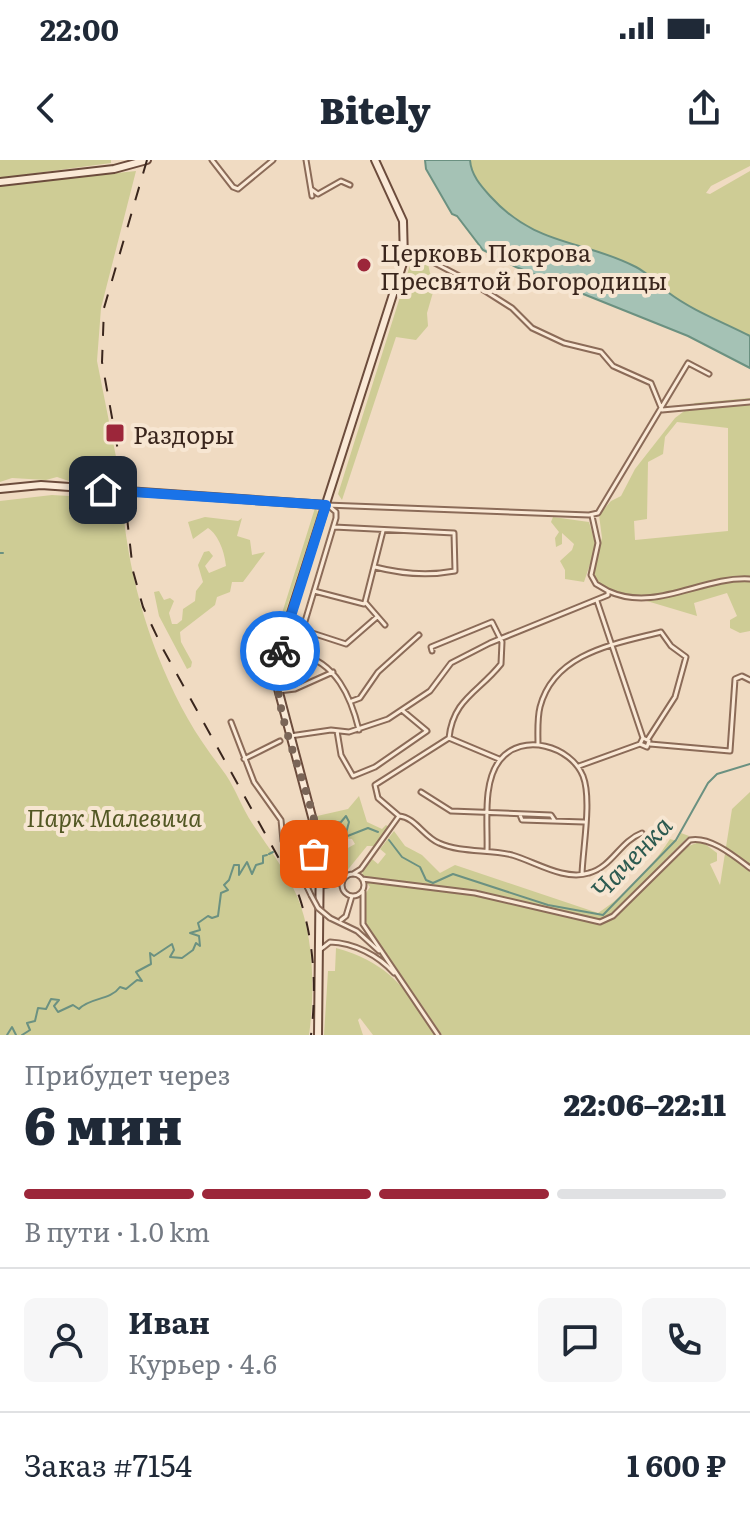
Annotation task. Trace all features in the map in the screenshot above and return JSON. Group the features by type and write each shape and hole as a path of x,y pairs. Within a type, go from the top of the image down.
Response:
{"main road":[{"path":"0,182 114,169 147,160"},
{"path":"318,1035 319,906 323,886 317,830 290,736 276,672 282,641 398,285 405,252 403,221 375,160"},
{"path":"0,489 41,485 326,505"}],"street":[{"path":"212,160 238,189 273,160"},
{"path":"306,160 312,196"},
{"path":"311,189 318,194 341,181 350,185"},
{"path":"405,252 425,258 463,277 512,308 532,328 543,334 601,352 613,366 651,383 662,410"},
{"path":"326,505 589,515 602,510 688,363 709,374"},
{"path":"662,410 750,402"},
{"path":"297,648 334,527 336,512 326,505"},
{"path":"589,515 595,521 598,543 590,571 592,578 608,591 643,599 731,579 750,579"},
{"path":"334,527 454,533 456,570 430,575 399,573 375,567"},
{"path":"366,603 383,529"},
{"path":"314,591 366,603"},
{"path":"290,736 359,730 403,711 430,691 451,663 501,639 597,601 608,595 608,591"},
{"path":"597,601 645,739 650,744"},
{"path":"366,603 385,625"},
{"path":"303,630 346,644 377,617"},
{"path":"432,651 431,647 492,622 501,639 501,664 466,698 451,718 449,738"},
{"path":"538,745 539,710 548,685 576,660 611,645 661,632 671,646 686,657 675,697 640,744 578,766"},
{"path":"352,701 360,698 378,672 419,635"},
{"path":"299,654 319,661 333,672 352,701 359,730"},
{"path":"279,691 295,689 333,672"},
{"path":"640,744 644,748 650,744 730,751 735,679 742,676 750,680"},
{"path":"337,731 341,755 353,776 375,767 427,731 403,711"},
{"path":"231,722 244,759 261,793 279,817 283,841 286,848 299,859 301,877 318,908 330,918 357,931 385,956"},
{"path":"449,738 500,760"},
{"path":"449,738 375,785 378,798 437,843 512,855 558,872 582,874 605,864 629,838 642,833"},
{"path":"244,759 280,741"},
{"path":"487,851 491,781 500,760 521,748 538,745 563,752 578,766 587,795 582,874"},
{"path":"421,792 445,809 551,815 555,821 584,822"},
{"path":"336,886 361,869 399,816"},
{"path":"299,859 315,846 317,830"},
{"path":"353,874 376,881 393,880 475,893 600,922 613,916 690,840 699,838 750,868"},
{"path":"308,851 320,865"},
{"path":"361,869 363,924 438,1035"},
{"path":"344,879 348,904"},
{"path":"337,920 346,916 353,896 376,881"},
{"path":"323,886 336,886 362,903"},
{"path":"319,960 325,944 344,944 370,954 402,982"}],"green space":[{"path":"0,160 111,160 111,163 0,178"},
{"path":"470,160 750,160 750,166 711,186 706,193 710,194 750,171 750,336 678,299 636,267 525,225 507,213 483,188 474,175"},
{"path":"136,171 101,308 97,361 121,482 72,482 57,477 46,480 12,478 0,482 0,185"},
{"path":"420,258 428,264 436,282 427,313 428,326 416,340 396,337 342,500 338,494 411,262"},
{"path":"750,398 750,631 740,633 730,628 730,620 737,616 727,593 694,603 697,616 610,590 597,582 592,568 602,538 599,515 611,501 621,496 635,469 675,418 695,403","holes":["677,422 728,428 728,531 635,540 634,521 647,519 648,462 663,454 665,437"]},
{"name":"Парк Малевича","path":"52,495 122,499 136,585 162,667 192,726 226,775 248,817 287,877 303,912 312,964 309,1035 0,1035 0,501"},
{"path":"315,508 318,512 276,641 273,642"},
{"path":"205,517 238,521 242,518 237,536 250,540 252,555 265,552 243,582 232,582 230,592 217,597 215,605 180,632 181,642 192,662 187,669 159,616 154,592 159,591 164,600 170,598 174,601 169,613 172,624 177,624 182,620 183,609 195,601 196,591 203,582 198,565 204,552 209,551 213,556 205,566 209,573 226,566 221,545 212,531 208,528 193,539 188,522"},
{"path":"553,517 589,522 596,546 584,582 565,579 565,570 560,561 574,544 562,533 562,544 556,547 555,538 559,532 551,522"},
{"path":"750,792 750,1035 442,1035 366,923 364,896 370,887 362,877 363,868 372,859 378,864 386,854 380,849 394,831 405,846 422,855 440,873 455,865 598,913 628,889 670,839 677,841 681,833 689,836 658,867 661,870 684,848 701,841 717,853 717,861 710,864 720,885 732,809"},
{"path":"359,796 367,822 382,829 386,825 389,827 375,846 367,846 337,883 335,856 329,856 330,884 325,882 324,856 339,853 355,844 352,839 344,838 339,827 320,829 317,816 348,809"},
{"path":"336,948 355,954 384,970 406,992 436,1035 373,1035 360,1018 363,1035 324,1035 328,971 335,971"}],"shaded area":[{"path":"425,160 470,160 474,175 483,188 507,213 525,225 636,267 688,305 750,336 750,368 688,336 516,267 483,250 457,216 452,214 426,169"}],"waterway":[{"name":"Чаченка","path":"389,840 402,857 420,867 426,880 433,883 453,874 548,905 603,915 676,840 708,783 717,774 750,764"},
{"name":"Чаченка","path":"320,823 341,822 346,816 349,822 345,837 368,828 378,832"},
{"name":"Чаченка","path":"281,848 309,826"},
{"name":"Чаченка","path":"269,854 273,852"},
{"name":"Чаченка","path":"22,1035 30,1030 27,1023 35,1021 38,1008 46,1009 51,999 59,1000 54,1006 58,1012 73,1005 79,1009 89,1002 111,995 120,987 126,989 137,980 142,981 136,972 151,964 150,953 154,956 172,944 174,950 170,957 182,958 193,950 196,943 200,946 199,936 190,933 200,930 198,923 208,916 218,916 221,893 228,890 224,885 234,865 239,865 239,875 247,862 252,874 256,865 263,863 263,856 267,855"},
{"name":"Чаченка","path":"7,1035 12,1027 16,1035"}],"railway":[{"path":"147,160 104,308 102,362 122,473 133,571 143,607 163,649 298,893 308,927 313,963 311,1035"}],"way so far":[{"path":"280,651 277,685 316,825 320,861 314,854"}],"place":[{"name":"Церковь Покрова Пресвятой Богородицы","path":"364,265"},
{"name":"Раздоры","path":"115,433"}],"route":[{"path":"103,490 326,505 280,651"}]}
